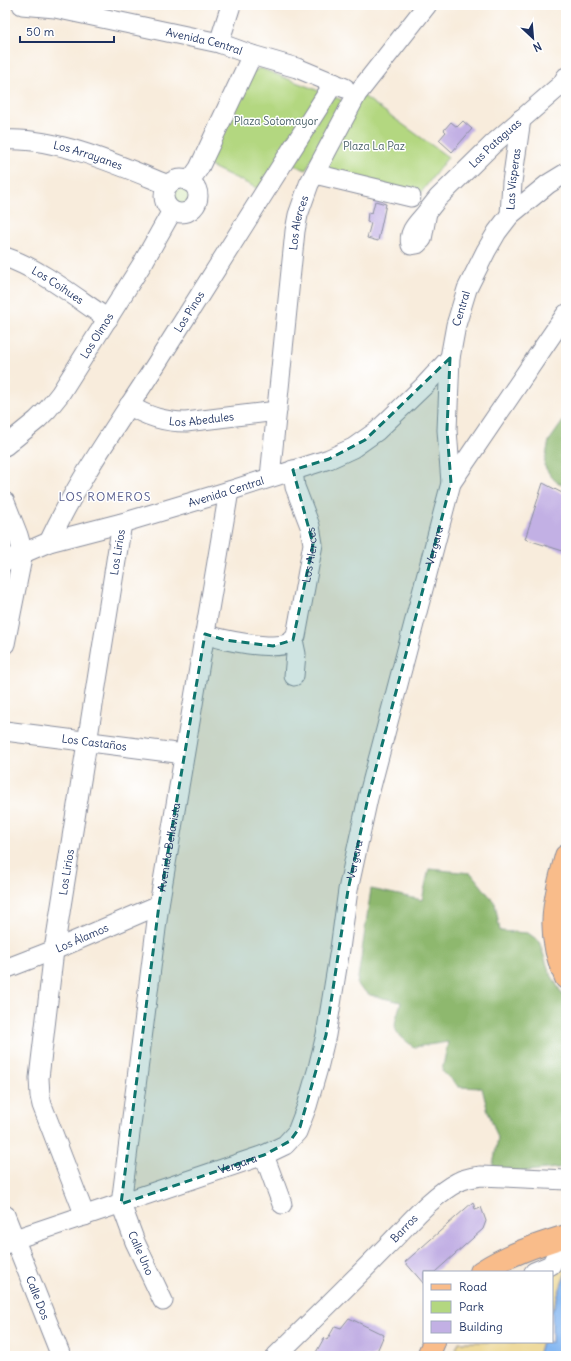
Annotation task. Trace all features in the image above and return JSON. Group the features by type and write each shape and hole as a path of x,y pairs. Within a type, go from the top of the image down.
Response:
{"main road":[{"path":"566,856 557,888 553,929 557,955 566,978"},
{"path":"483,1271 508,1257 566,1236"},
{"path":"428,1356 434,1343"}],"street":[{"name":"Avenida Central","path":"22,5 55,8 219,43 252,55 297,68 357,94"},
{"path":"219,43 231,5"},
{"name":"Los Alerces","path":"270,477 295,231 303,199 357,94 427,5"},
{"path":"190,182 199,168 252,55"},
{"name":"Las Pataguas","path":"427,212 438,198 492,144 562,84 566,77"},
{"name":"Los Pinos","path":"49,542 84,474 334,83"},
{"name":"Las Vísperas","path":"510,215 512,182 521,119"},
{"name":"Los Arrayanes","path":"5,140 21,140 54,145 81,152 168,185"},
{"name":"Central","path":"451,483 447,430 450,358 456,325 467,289 486,251 510,215 548,184 566,173"},
{"path":"315,174 411,197"},
{"path":"178,180 190,182 194,185 198,195 195,205 187,212 177,213 172,211 168,208 164,199 164,194 168,185 178,180"},
{"name":"Los Olmos","path":"5,446 48,409 108,319 144,261 172,211"},
{"name":"Los Coihues","path":"5,257 21,262 40,273 108,319"},
{"name":"Vergara","path":"10,1242 264,1155 285,1144 297,1132 307,1106 326,1035 348,890 368,798 451,483 566,314"},
{"name":"Avenida Central","path":"5,561 49,542 122,523 229,491 329,459 354,448 377,431 425,385 450,358"},
{"name":"Los Abedules","path":"129,405 152,417 174,422 186,422 277,411"},
{"name":"Los Alerces","path":"293,470 295,487 310,526 313,544 296,636 293,640 296,654 294,676"},
{"name":"Avenida Bellavista","path":"121,1204 159,905 229,491"},
{"path":"5,502 18,535 23,554 8,617 5,644"},
{"name":"Los Lirios","path":"85,1216 45,1114 40,1092 39,1070 54,950 122,523"},
{"path":"205,634 225,640 273,646 288,643 293,640"},
{"name":"Los Castaños","path":"5,731 184,754"},
{"name":"Los Álamos","path":"5,969 54,950 159,905"},
{"path":"264,1155 282,1204"},
{"name":"Barros","path":"276,1356 336,1298 426,1206 446,1189 459,1181 481,1176 566,1180"},
{"name":"Calle Uno","path":"121,1204 136,1242 163,1301"},
{"name":"Calle Dos","path":"5,1215 10,1242 61,1356"},
{"path":"536,1271 551,1265 566,1236"}],"highlighted area":[{"path":"450,358 447,430 451,483 368,798 348,890 326,1035 300,1127 290,1141 264,1155 121,1204 159,905 205,634 225,640 273,646 293,640 313,544 293,470 329,459 365,440"}],"green space":[{"name":"Plaza Sotomayor","path":"260,68 342,100 306,170 289,163 261,190 208,165 251,73"},
{"name":"Plaza La Paz","path":"362,95 448,157 420,194 323,168"},
{"path":"183,188 190,191 193,198 190,205 183,208 176,205 173,198 176,191"},
{"path":"566,417 566,486 556,481 544,465 549,441"},
{"path":"429,869 471,873 495,903 500,931 528,933 539,941 549,971 566,999 566,1167 491,1175 498,1138 487,1108 482,1088 459,1087 442,1071 448,1042 414,1047 397,1032 395,1024 401,1002 370,995 357,985 371,889 422,900"}],"sand":[{"path":"566,1262 566,1272 553,1309 553,1271 548,1267"},
{"path":"459,1343 542,1343 538,1356 463,1356 464,1352 456,1349"}],"water":[{"path":"566,1272 566,1356 538,1356 542,1343 553,1343 553,1309"}],"building":[{"path":"463,121 472,129 452,152 439,140 446,132 444,130 451,122 457,127"},
{"path":"375,201 386,204 378,241 367,238 371,223 367,222 368,212 372,213"},
{"path":"543,483 566,495 566,552 525,539"},
{"path":"473,1202 475,1209 481,1207 486,1221 483,1229 436,1271 423,1271 423,1283 405,1262"},
{"path":"349,1318 384,1335 375,1356 314,1356 324,1338 327,1340 335,1326 341,1328"}],"district":[{"name":"LOS ROMEROS","path":"105,497"}]}
